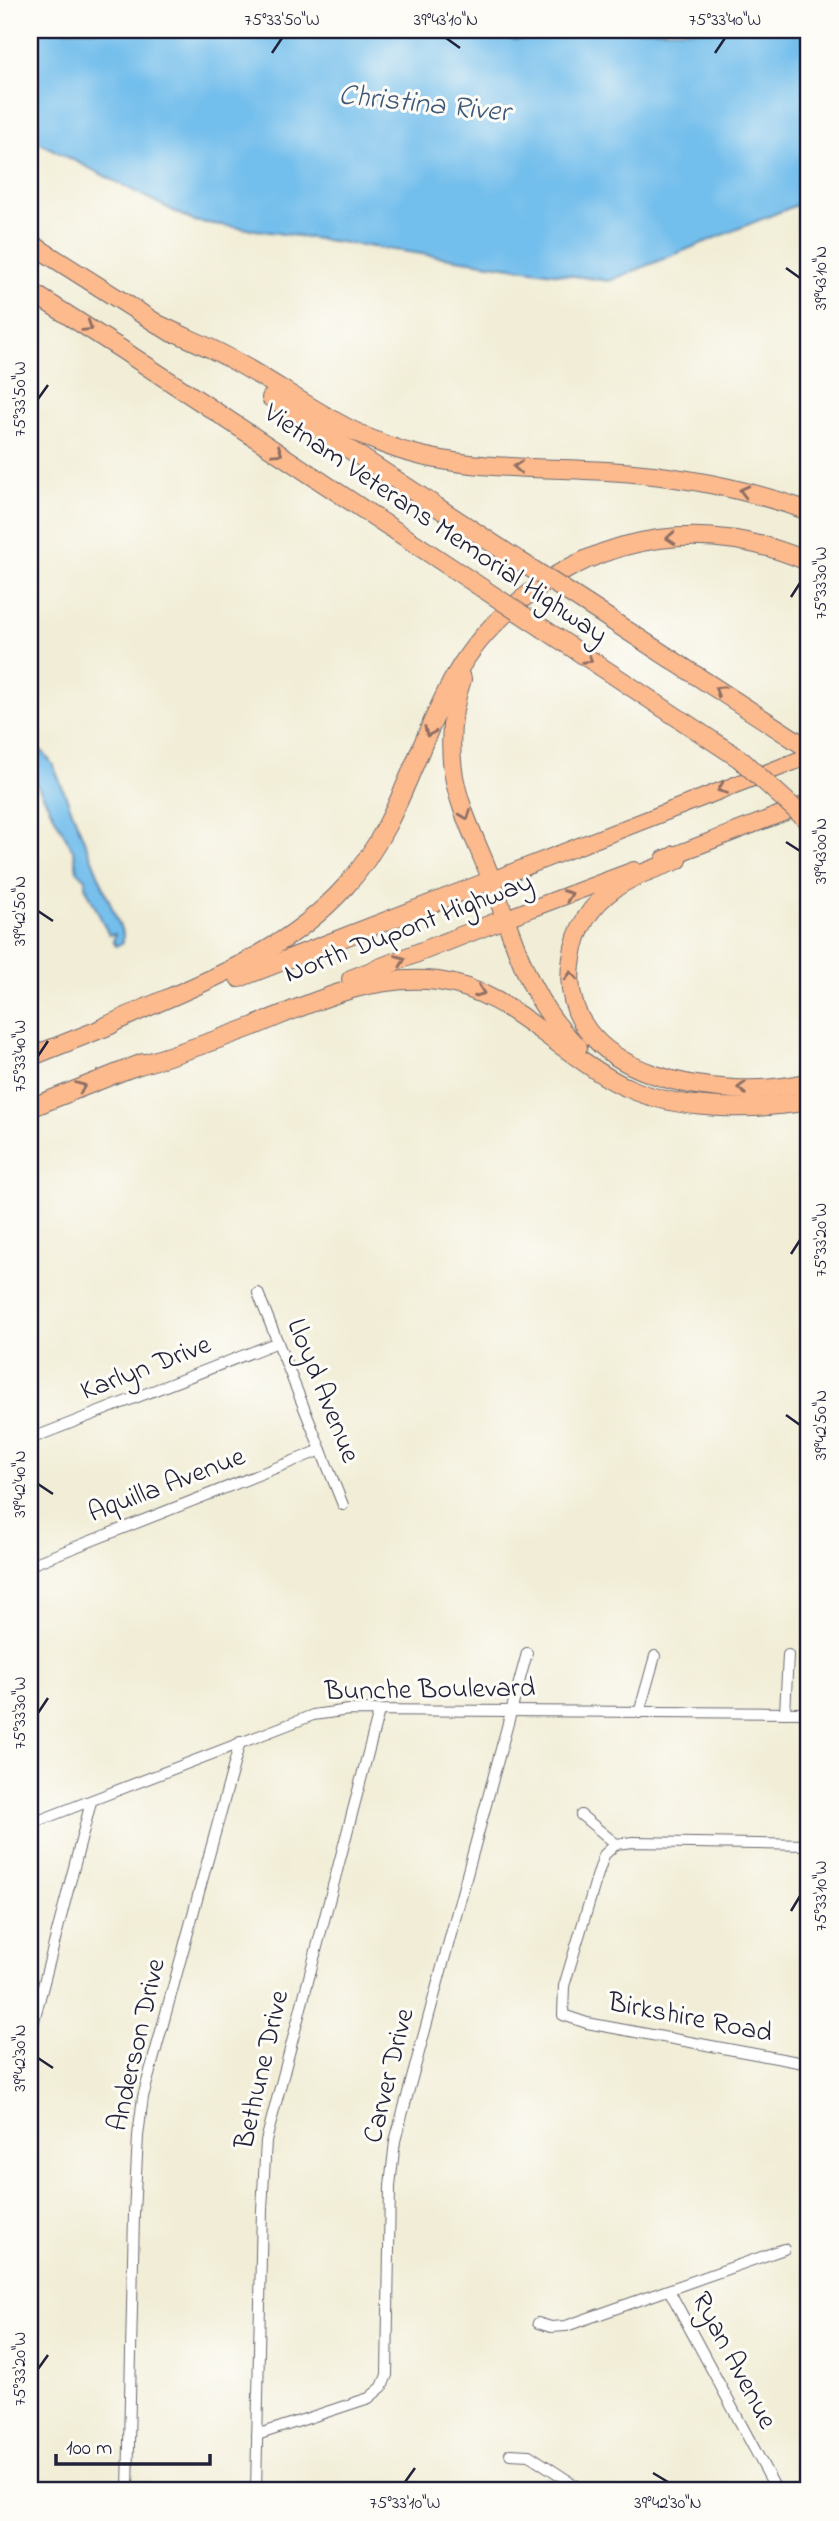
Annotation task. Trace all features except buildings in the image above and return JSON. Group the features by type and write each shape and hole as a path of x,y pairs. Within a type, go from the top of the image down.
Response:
{"highway":[{"name":"Vietnam Veterans Memorial Highway","path":"30,243 162,326 809,749"},
{"name":"Vietnam Veterans Memorial Highway","path":"30,291 809,804"},
{"path":"162,326 230,358 334,422 396,449 472,464 616,471 680,479 733,489 809,511"},
{"path":"100,1029 151,1004 245,965 305,924 340,893 363,866 381,837 452,682 467,657 488,632 527,595 572,566 608,551 646,541 684,537 738,540 777,549 809,562"},
{"path":"488,632 472,657 459,688 451,746 457,788 504,919 533,989 565,1035 588,1056 620,1077 675,1101"},
{"path":"740,759 809,822"},
{"path":"675,855 678,860 616,888 594,906 584,921 574,946 570,973 574,998 584,1023 612,1054 636,1068 666,1079 702,1086 741,1088 779,1087 809,1082"},
{"name":"North Dupont Highway","path":"30,1057 492,880"},
{"name":"North Dupont Highway","path":"30,1108 183,1044 504,919"},
{"path":"133,1067 187,1052 360,986 425,980 462,986 495,998 616,1082 644,1094 675,1101 735,1107 809,1101"}],"main road":[{"name":"North Dupont Highway","path":"492,880 809,756"},
{"name":"North Dupont Highway","path":"504,919 809,804"}],"street":[{"name":"Lloyd Avenue","path":"258,1293 343,1505"},
{"name":"Karlyn Drive","path":"30,1438 278,1342"},
{"name":"Aquilla Avenue","path":"30,1565 321,1450"},
{"name":"Carver Drive","path":"257,2435 369,2398 382,2388 387,2375 390,2186 395,2141 527,1653"},
{"path":"639,1713 655,1656"},
{"path":"785,1713 788,1656"},
{"name":"Bunche Boulevard","path":"30,1824 313,1715 349,1710 809,1713"},
{"name":"Bethune Drive","path":"256,2491 261,2209 266,2141 379,1711"},
{"name":"Anderson Drive","path":"128,2491 134,2214 143,2098 240,1742"},
{"path":"30,2036 91,1802"},
{"path":"581,1815 616,1844 809,1845"},
{"name":"Birkshire Road","path":"616,1844 604,1855 596,1880 564,1986 564,2015 587,2023 809,2064"},
{"name":"Ryan Avenue","path":"538,2323 551,2327 566,2326 785,2249"},
{"name":"Ryan Avenue","path":"669,2290 777,2491"},
{"path":"510,2454 529,2455 584,2491"}],"green space":[{"path":"480,30 599,30 515,40"}],"water":[{"name":"Christina River","path":"30,30 480,30 515,40 599,30 809,30 809,200 609,281 193,221 30,138"},
{"path":"37,749 43,752 53,765 123,934 123,942 116,946 113,941 115,934 109,935 85,886 86,879 77,871 74,852 30,772 30,751"}]}
